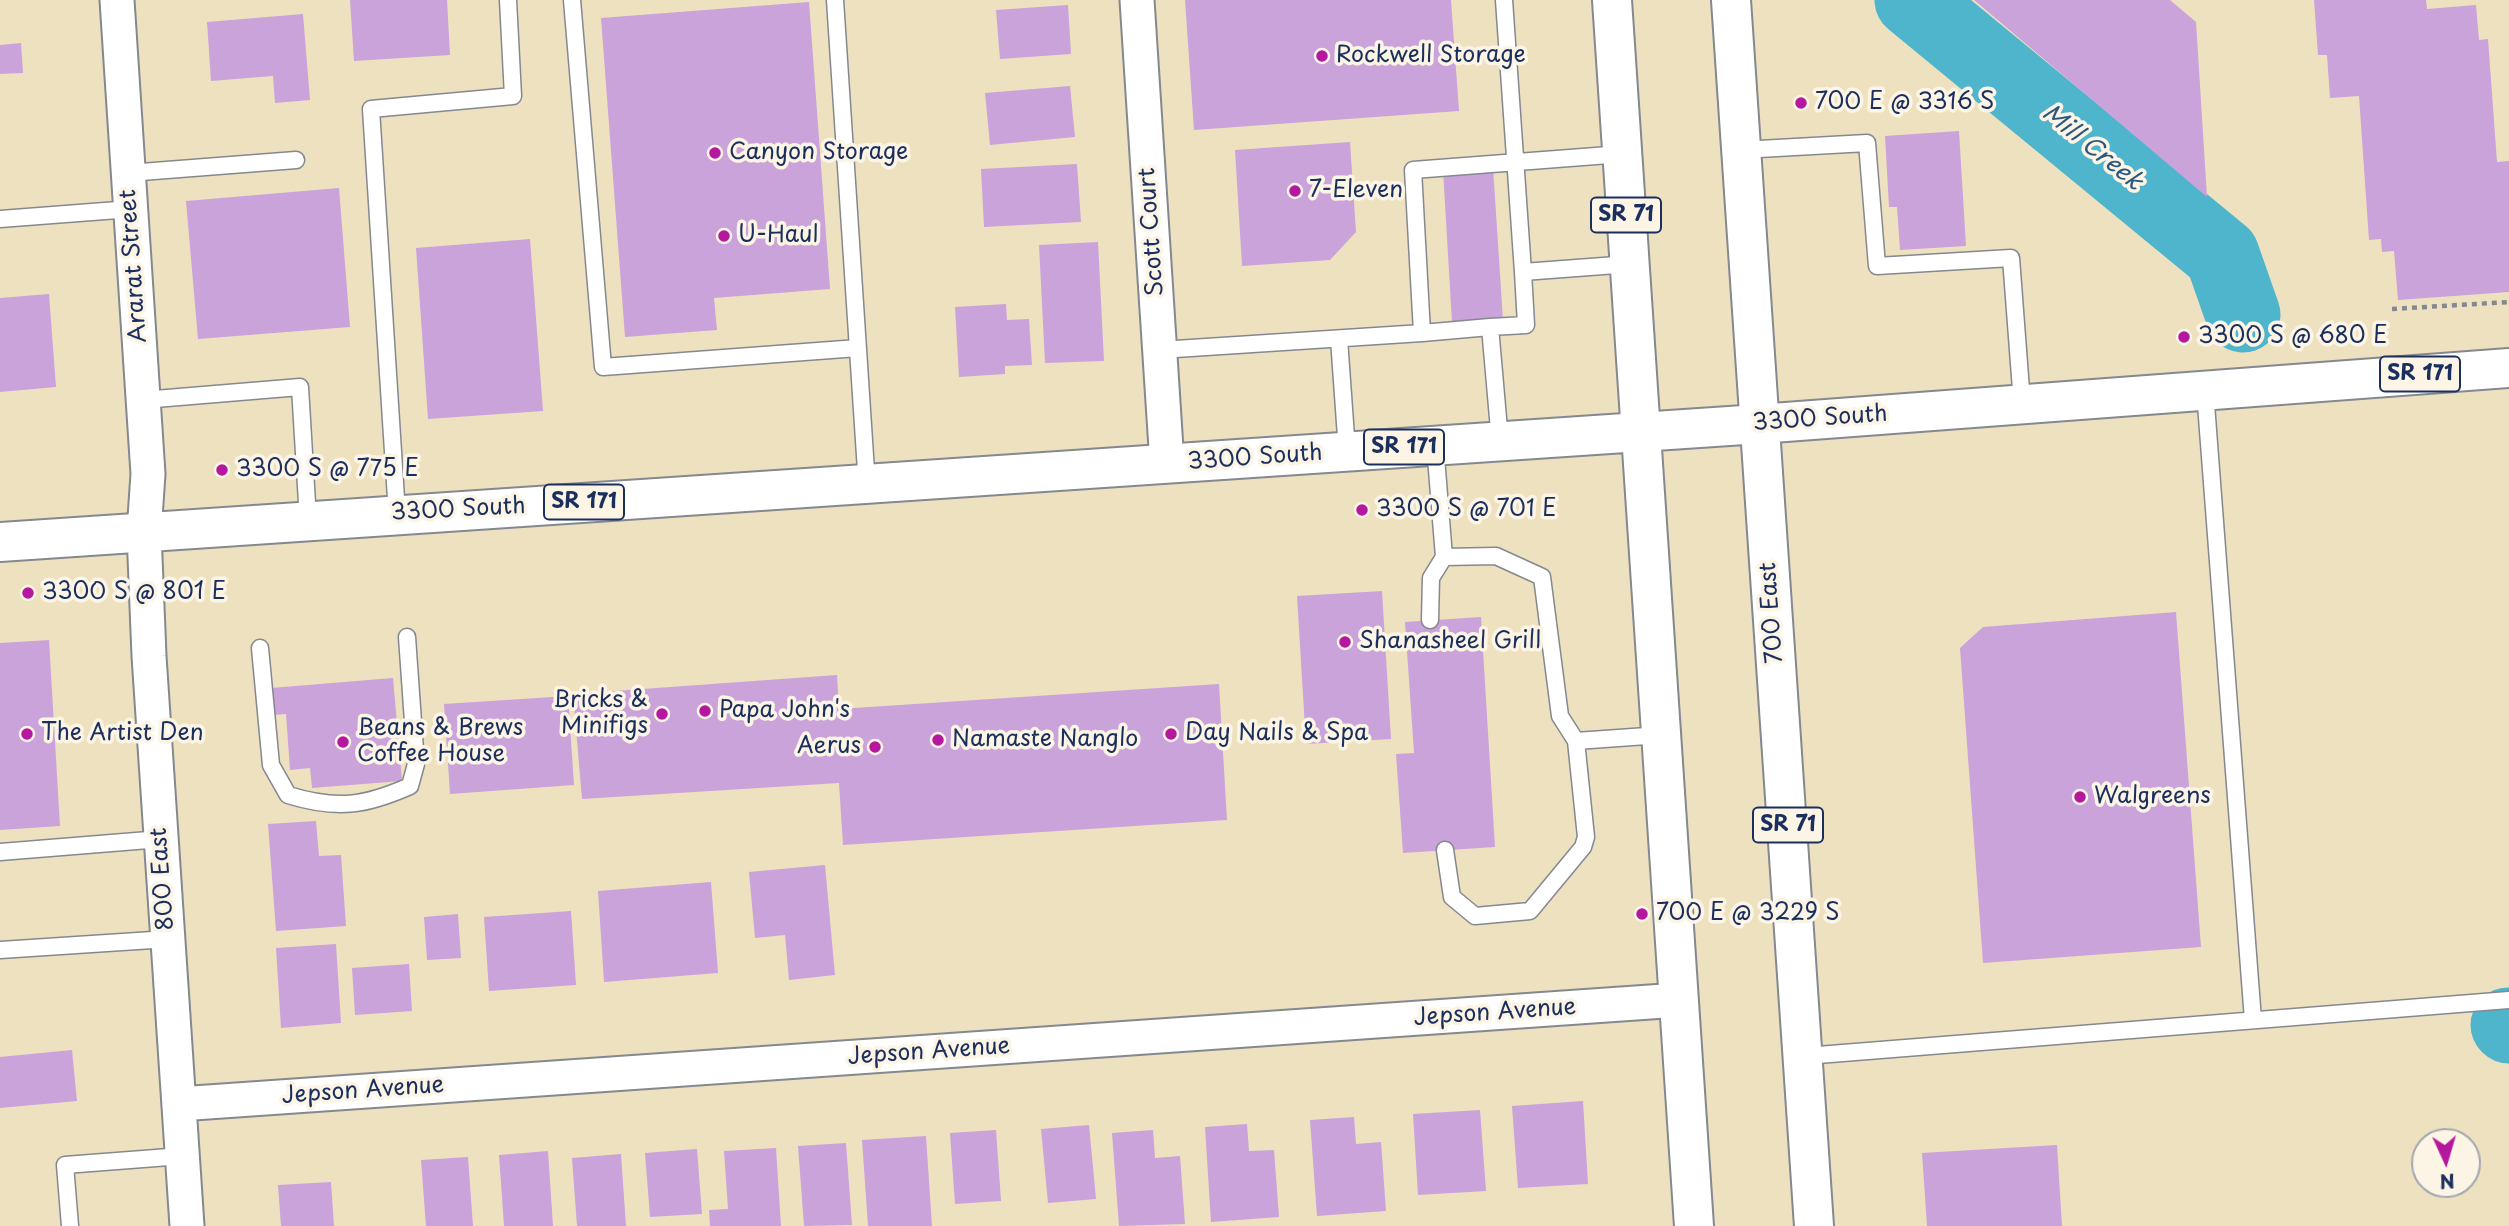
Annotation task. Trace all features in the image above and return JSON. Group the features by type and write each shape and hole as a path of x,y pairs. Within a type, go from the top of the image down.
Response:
{"main road":[{"name":"SR 71","path":"1612,0 1694,1226"},
{"name":"700 East","path":"1731,0 1805,1056 1814,1226"},
{"name":"3300 South","path":"0,542 397,514 867,486 2509,368"}],"street":[{"name":"Ararat Street","path":"117,0 148,474 144,532"},
{"name":"Scott Court","path":"1137,0 1167,464"},
{"name":"800 East","path":"144,532 187,1226"},
{"name":"Jepson Avenue","path":"179,1104 1679,1000"}],"lane":[{"path":"397,514 371,109 513,96 508,0"},
{"path":"572,0 603,367 858,348"},
{"path":"835,0 867,486"},
{"path":"1160,350 1526,325 1504,0"},
{"path":"1741,150 1867,143 1877,266 2011,258 2022,403"},
{"path":"1422,333 1413,170 1622,154"},
{"path":"128,173 296,160"},
{"path":"0,219 131,209"},
{"path":"1523,272 1630,264"},
{"path":"1490,327 1500,441"},
{"path":"1339,339 1347,451"},
{"path":"143,400 300,387 308,520"},
{"path":"2204,389 2253,1020"},
{"path":"1430,620 1431,578 1444,557 1435,445"},
{"path":"1444,557 1496,556 1542,577 1560,716 1576,741 1586,837 1583,847 1530,911 1475,916 1452,897 1445,850"},
{"path":"260,648 271,765 288,795 322,806 376,801 410,786 416,764 407,637"},
{"path":"1576,741 1661,736"},
{"path":"0,852 161,839"},
{"path":"0,950 168,939"},
{"path":"1805,1056 2509,1000"},
{"path":"70,1226 65,1165 182,1156"}],"path":[{"path":"2392,309 2509,302"}],"building":[{"path":"350,0 447,0 450,55 354,61"},
{"name":"Rockwell Storage","path":"1185,0 1451,0 1459,111 1194,130"},
{"path":"1974,0 2170,0 2196,22 2207,197"},
{"path":"2314,0 2426,0 2427,9 2476,5 2479,40 2488,39 2497,162 2509,161 2509,292 2398,300 2394,251 2382,252 2381,239 2369,240 2359,96 2330,98 2327,55 2318,55"},
{"name":"Canyon Storage","path":"809,2 830,289 714,298 717,330 625,337 601,18"},
{"path":"1068,5 1071,54 1000,59 996,10"},
{"path":"303,14 310,100 275,103 273,76 211,81 207,22"},
{"path":"21,43 23,73 0,74 0,45"},
{"path":"1070,86 1075,137 990,145 985,93"},
{"path":"1959,131 1966,246 1900,250 1897,207 1889,207 1885,136"},
{"name":"7-Eleven","path":"1350,142 1356,232 1330,260 1242,266 1235,150"},
{"path":"1077,164 1081,222 984,227 981,169"},
{"name":"7-Eleven","path":"1493,167 1503,320 1452,322 1443,170"},
{"path":"339,188 350,327 198,339 186,201"},
{"path":"530,239 543,411 428,419 416,248"},
{"path":"1098,242 1104,361 1045,363 1039,245"},
{"path":"49,294 56,387 0,392 0,298"},
{"path":"1006,304 1007,320 1029,319 1032,365 1005,366 1005,374 959,377 955,307"},
{"path":"1382,591 1391,739 1306,744 1297,596"},
{"name":"Walgreens","path":"2176,612 2201,947 1983,963 1960,648 1983,627"},
{"path":"1481,617 1495,847 1403,853 1396,754 1414,753 1405,622"},
{"name":"The Artist Den","path":"49,640 60,826 0,830 0,643"},
{"path":"837,675 839,709 1219,684 1227,820 843,845 839,783 582,799 573,694"},
{"name":"Beans & Brews Coffee House","path":"393,678 402,781 312,788 310,768 290,770 286,714 273,715 271,688"},
{"path":"568,696 574,785 450,794 444,704"},
{"path":"316,821 319,856 341,855 346,926 276,931 268,824"},
{"path":"825,865 835,975 789,980 785,935 755,938 749,872"},
{"path":"711,882 718,973 604,982 598,891"},
{"path":"571,911 576,985 489,991 484,917"},
{"path":"458,914 461,958 427,960 424,917"},
{"path":"336,944 341,1023 281,1028 276,948"},
{"path":"409,964 412,1011 355,1015 352,968"},
{"path":"72,1050 77,1101 0,1108 0,1057"},
{"path":"1583,1101 1588,1184 1518,1188 1512,1106"},
{"path":"1480,1110 1486,1191 1418,1195 1413,1114"},
{"path":"1354,1117 1356,1144 1381,1142 1386,1211 1317,1216 1310,1120"},
{"path":"1247,1124 1249,1151 1274,1150 1279,1217 1211,1222 1205,1127"},
{"path":"1089,1125 1096,1199 1048,1203 1041,1129"},
{"path":"996,1130 1001,1201 955,1204 950,1133"},
{"path":"1153,1130 1155,1158 1180,1156 1185,1224 1119,1226 1112,1133"},
{"path":"926,1136 932,1226 868,1226 862,1140"},
{"path":"846,1143 852,1225 804,1226 798,1146"},
{"path":"2057,1145 2062,1226 1927,1226 1922,1153"},
{"path":"776,1148 781,1226 710,1226 709,1210 728,1209 724,1151"},
{"path":"697,1149 702,1214 650,1217 645,1153"},
{"path":"548,1151 553,1226 504,1226 499,1155"},
{"path":"621,1154 626,1226 577,1226 572,1158"},
{"path":"468,1157 473,1226 426,1226 421,1160"},
{"path":"331,1182 334,1226 281,1226 278,1185"}],"waterway":[{"name":"Mill Creek","path":"1912,0 2222,255 2243,315"}],"place":[{"name":"Rockwell Storage","path":"1322,56"},
{"name":"700 E @ 3316 S","path":"1801,103"},
{"name":"Canyon Storage","path":"715,153"},
{"name":"7-Eleven","path":"1295,191"},
{"name":"U-Haul","path":"724,236"},
{"name":"3300 S @ 680 E","path":"2184,337"},
{"name":"3300 S @ 775 E","path":"222,470"},
{"name":"3300 S @ 701 E","path":"1362,510"},
{"name":"3300 S @ 801 E","path":"28,593"},
{"name":"Shanasheel Grill","path":"1345,642"},
{"name":"Papa John's","path":"705,711"},
{"name":"Bricks & Minifigs","path":"662,714"},
{"name":"The Artist Den","path":"27,734"},
{"name":"Day Nails & Spa","path":"1171,734"},
{"name":"Namaste Nanglo","path":"938,740"},
{"name":"Beans & Brews Coffee House","path":"343,742"},
{"name":"Aerus","path":"875,747"},
{"name":"Walgreens","path":"2080,797"},
{"name":"700 E @ 3229 S","path":"1642,914"}]}
